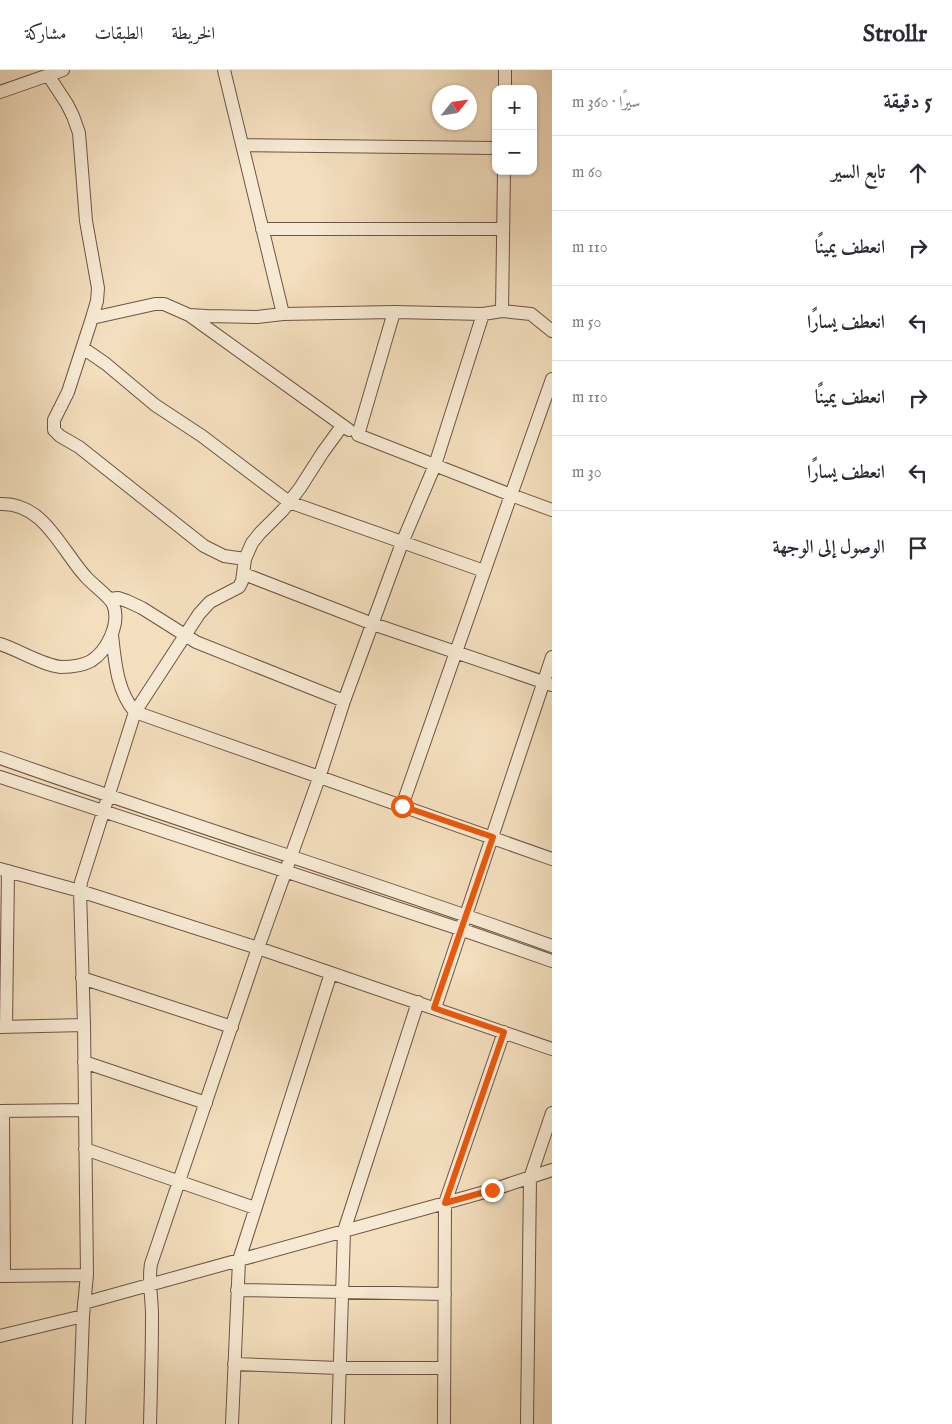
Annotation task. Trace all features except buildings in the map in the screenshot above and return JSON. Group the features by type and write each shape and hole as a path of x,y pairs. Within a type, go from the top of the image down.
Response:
{"street":[{"path":"0,92 63,70"},
{"path":"224,70 283,314"},
{"path":"505,70 505,85"},
{"path":"48,75 68,104 74,116 79,134 86,221 98,288 97,302 83,348 68,392 54,420 54,430 79,447 204,546 224,556 245,559"},
{"path":"242,145 492,148"},
{"path":"502,311 504,175"},
{"path":"262,229 503,229"},
{"path":"92,318 155,304 164,304 189,315 342,426 358,435 511,496 552,510"},
{"path":"189,315 256,317 283,314 394,312 483,314 502,311 531,314 552,331"},
{"path":"358,435 394,312"},
{"path":"150,1424 152,1363 151,1264 344,701 402,543 435,465 483,314"},
{"path":"83,348 106,364 161,409 202,436 289,502 484,571"},
{"path":"402,806 552,379"},
{"path":"79,1424 82,1316 87,1275 84,1025 80,891 135,712 199,614 210,602 239,586 244,574 245,559 260,533 289,502 342,426"},
{"path":"0,504 24,508 43,521 85,576 113,603 116,615 112,635 119,678 128,704 135,712 552,859"},
{"path":"244,574 373,624 548,683"},
{"path":"109,599 118,598 127,601 142,608 196,642 344,701"},
{"path":"1,646 58,667 69,667 91,661 99,654 112,635"},
{"path":"434,1008 460,929 548,683 552,657"},
{"path":"0,758 108,796 291,855 552,946"},
{"path":"0,777 552,961"},
{"path":"84,1025 3,1027 4,870 80,891 258,948 552,1049"},
{"path":"232,1424 239,1260 332,973"},
{"path":"82,978 232,1027"},
{"path":"338,1424 344,1231 418,1002"},
{"path":"444,1424 445,1203 504,1032"},
{"path":"84,1062 206,1103"},
{"path":"85,1110 1,1111 2,1276 87,1275"},
{"path":"527,1424 530,1178 552,1113"},
{"path":"85,1149 179,1180 255,1208"},
{"path":"84,1303 492,1190 552,1170"},
{"path":"238,1290 445,1294"},
{"path":"0,1336 82,1316"},
{"path":"234,1364 340,1368 444,1368"}],"route":[{"path":"402,806 493,837 434,1008 504,1032 445,1203 492,1190"}]}
